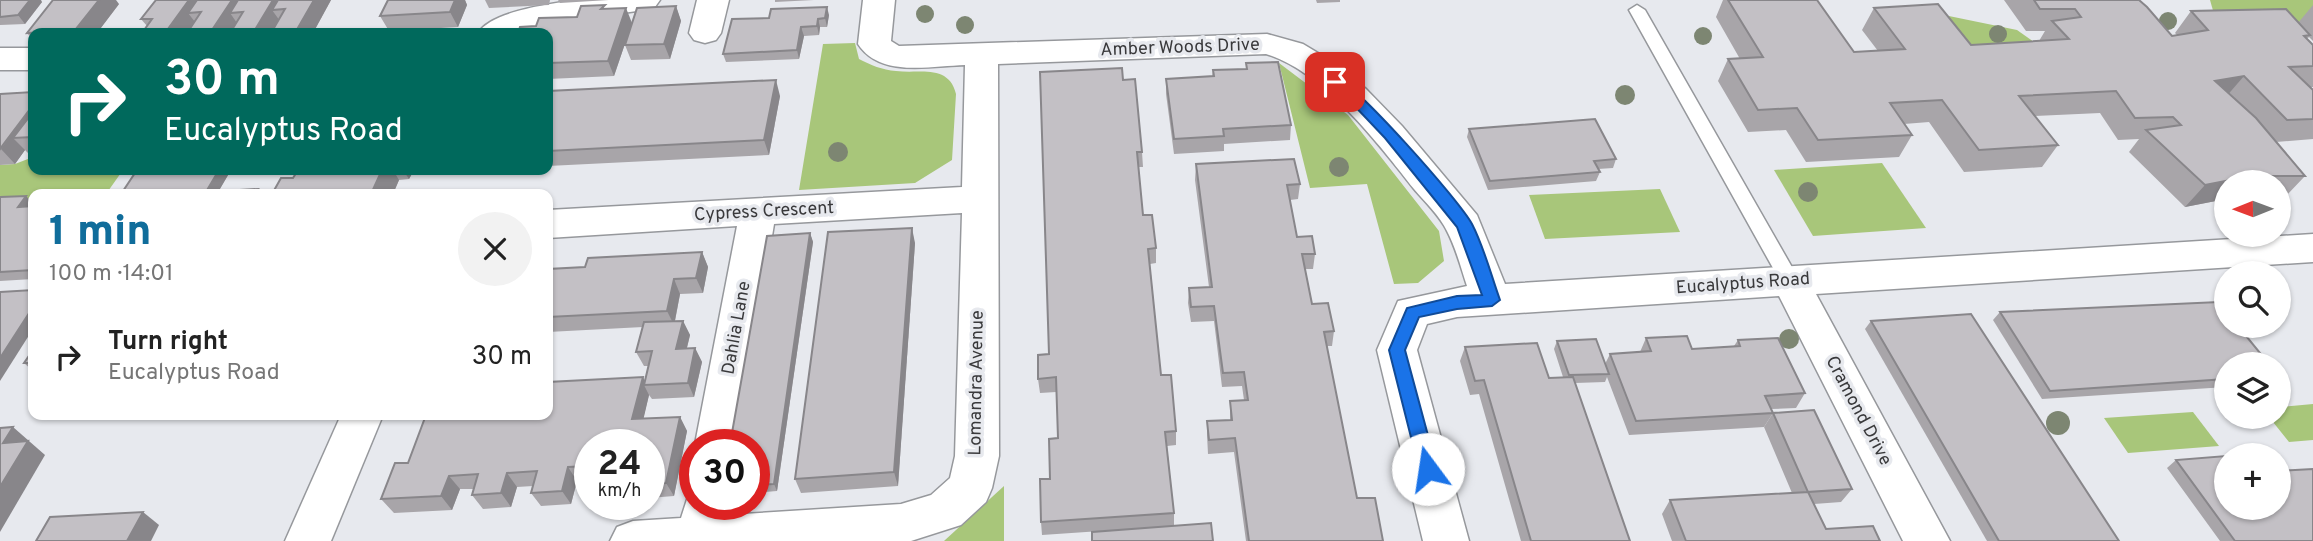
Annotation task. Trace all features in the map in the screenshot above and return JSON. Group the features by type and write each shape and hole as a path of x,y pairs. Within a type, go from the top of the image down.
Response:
{"street":[{"path":"507,28 540,15 644,0"},
{"path":"705,33 713,0"},
{"name":"Amber Woods Drive","path":"879,0 874,44 884,53 913,58 1268,44 1291,51 1354,97 1390,134 1464,225 1492,300"},
{"name":"Lomandra Avenue","path":"633,541 703,520 901,524 945,511 970,488 977,456 982,56"},
{"path":"0,59 28,60"},
{"name":"Cypress Crescent","path":"553,224 980,199"},
{"name":"Dahlia Lane","path":"720,429 758,212"},
{"name":"Eucalyptus Road","path":"1446,541 1397,350 1412,312 1457,302 2313,248"},
{"name":"Cramond Drive","path":"1790,281 1927,541"},
{"path":"308,541 360,420"}],"lane":[{"path":"1637,10 1790,281"}],"green space":[{"path":"2210,0 2313,0 2313,23 2224,26 2214,14"},
{"path":"1944,15 2017,30 2034,42 1983,59"},
{"path":"855,43 859,59 872,65 891,70 932,72 947,78 956,94 952,160 915,183 799,190 823,44"},
{"path":"1279,63 1348,115 1439,231 1444,261 1418,283 1394,284 1367,184 1310,188"},
{"path":"28,159 28,175 119,175 110,189 28,189 28,205 0,207 0,165 15,164"},
{"path":"1882,163 1926,228 1813,236 1774,170"},
{"path":"1660,189 1680,232 1545,239 1529,195"},
{"path":"2313,404 2313,440 2289,442 2279,429 2291,429 2291,406"},
{"path":"2193,412 2217,443 2214,443 2214,446 2128,453 2104,418"},
{"path":"1004,486 1004,541 944,541"}],"building":[{"path":"0,0 30,0 18,15 0,17"},
{"path":"53,0 99,0 77,28 31,28"},
{"path":"156,0 189,0 169,28 146,28 152,19 141,19"},
{"path":"197,0 232,0 213,28 190,28 201,12 188,13"},
{"path":"238,0 273,0 256,28 233,28 243,12 230,13"},
{"path":"278,0 314,0 298,28 274,28 285,9 272,10"},
{"path":"388,0 455,0 450,12 380,16"},
{"path":"1728,0 1817,0 1854,52 1905,49 1874,8 1938,4 1971,45 2069,39 2052,21 2081,17 2075,9 2040,9 2034,0 2139,0 2172,36 2208,30 2191,11 2286,9 2310,35 2304,36 2313,45 2313,66 2289,67 2313,90 2313,119 2287,120 2244,76 2215,81 2256,118 2305,176 2291,176 2291,170 2214,170 2214,183 2205,185 2146,130 2181,125 2173,117 2135,118 2116,91 2019,96 2058,145 1979,150 1942,100 1890,103 1912,135 1818,140 1797,108 1758,110 1728,59 1763,57"},
{"path":"605,5 601,9 626,8 608,61 553,63 553,28 520,28 536,26 539,18 577,17 581,6"},
{"path":"676,6 664,44 625,45 637,8"},
{"path":"827,7 825,18 818,19 817,26 801,27 797,50 723,54 732,19 769,18 771,9"},
{"path":"1278,62 1291,125 1223,129 1224,136 1174,139 1166,79 1214,76 1213,70 1247,69 1246,63"},
{"path":"1122,68 1123,80 1135,79 1142,152 1137,152 1143,215 1152,215 1156,248 1148,249 1161,375 1171,375 1176,431 1165,432 1174,513 1041,522 1040,479 1050,479 1049,439 1058,438 1056,377 1038,379 1038,355 1049,354 1040,72"},
{"path":"776,80 764,140 553,151 553,91"},
{"path":"28,92 28,112 0,149 0,94"},
{"path":"28,118 28,137 13,138"},
{"path":"1595,119 1616,159 1594,161 1600,172 1490,181 1469,129"},
{"path":"1294,159 1300,184 1287,185 1297,237 1312,236 1315,254 1302,254 1312,304 1328,303 1334,331 1324,332 1357,498 1375,498 1383,541 1249,541 1235,438 1209,440 1207,421 1232,420 1230,401 1248,400 1244,372 1223,373 1214,306 1191,307 1189,288 1212,287 1196,164"},
{"path":"134,175 216,175 208,189 124,189"},
{"path":"295,175 380,175 373,189 275,189 281,178 293,178"},
{"path":"26,196 18,207 28,206 28,270 0,272 0,197"},
{"path":"912,228 894,472 795,479 828,232"},
{"path":"810,233 774,484 770,484 770,429 733,429 767,236"},
{"path":"702,252 696,278 674,279 667,311 553,317 553,269 585,267 588,258"},
{"path":"28,290 28,315 0,358 0,292"},
{"path":"2214,302 2214,338 2248,338 2259,352 2214,352 2214,380 2050,391 2000,312"},
{"path":"1971,314 2119,541 1999,541 1871,321"},
{"path":"683,321 676,349 695,348 688,383 644,385 652,351 636,352 644,322"},
{"path":"1687,336 1692,349 1740,346 1738,340 1778,338 1805,393 1765,396 1773,413 1636,421 1610,354 1651,351 1646,338"},
{"path":"1596,339 1609,374 1569,375 1557,341"},
{"path":"1537,343 1549,378 1573,377 1630,541 1531,541 1484,380 1475,381 1465,347"},
{"path":"643,377 632,419 680,417 666,483 665,429 574,429 574,467 568,467 562,491 531,493 537,471 507,473 501,493 472,495 478,474 449,476 441,496 381,499 395,463 408,463 424,420 553,420 553,382"},
{"path":"1814,410 1852,489 1808,492 1773,413"},
{"path":"13,427 3,443 28,441 0,487 0,428"},
{"path":"2214,457 2214,512 2176,460"},
{"path":"2313,469 2313,541 2235,541 2220,520 2291,520 2291,470"},
{"path":"1808,492 1826,529 1873,526 1880,541 1686,541 1670,500"},
{"path":"143,512 127,541 36,541 50,517"},
{"path":"1211,523 1213,541 1092,541 1092,532"}],"route":[{"path":"1335,82 1354,97 1390,134 1464,225 1492,300 1457,302 1412,312 1397,350 1428,469"}]}
